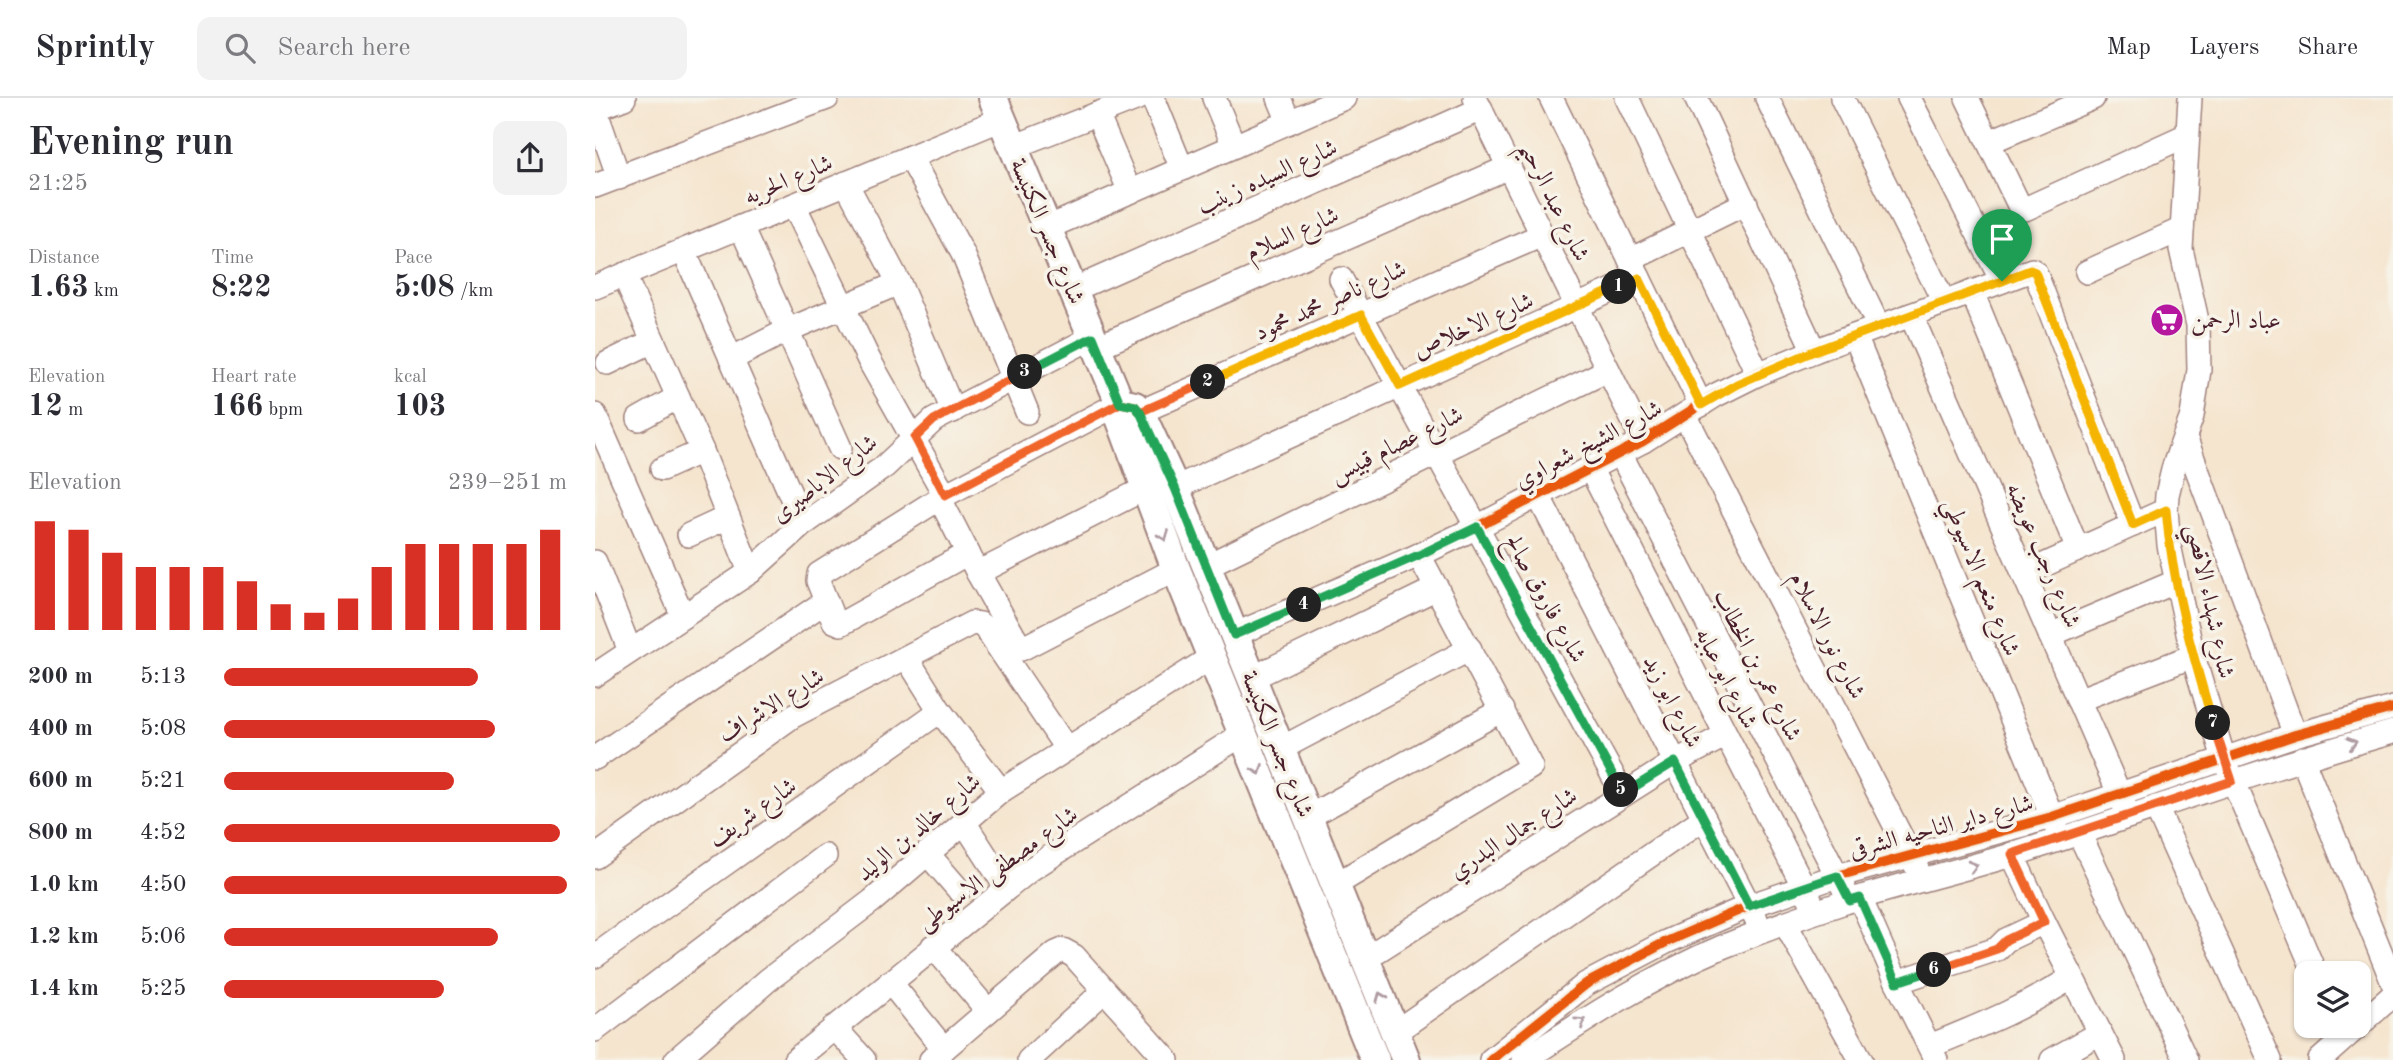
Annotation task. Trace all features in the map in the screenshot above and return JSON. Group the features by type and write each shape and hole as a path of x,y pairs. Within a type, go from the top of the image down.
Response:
{"main road":[{"name":"شارع جسر الكنيسة","path":"997,109 1095,342 1175,488 1406,1060"},
{"name":"شارع جسر الكنيسة","path":"1130,408 1119,418 1176,569 1375,1060"}],"street":[{"path":"619,178 595,109 624,98"},
{"path":"595,186 827,98"},
{"path":"1013,148 1138,98"},
{"path":"1153,98 1182,169"},
{"path":"1214,98 1234,146"},
{"path":"1279,98 1289,122"},
{"path":"1047,228 1344,98"},
{"name":"شارع نور الاسلام","path":"1552,98 1635,269 1693,410 1923,880"},
{"path":"1627,98 1758,374"},
{"path":"1696,98 1814,351"},
{"path":"1766,98 1879,327"},
{"path":"1842,98 1944,302"},
{"path":"1909,98 2002,281"},
{"path":"1967,98 2018,205 2025,209 2187,135"},
{"path":"1989,142 2093,98"},
{"name":"شارع شهداء الاقصي","path":"2190,98 2182,260 2194,302 2199,348 2196,393 2185,437 2172,473 2166,510 2169,545 2193,656 2224,759 2310,961"},
{"name":"شارع عبد الرحيم","path":"1478,104 1643,441"},
{"name":"شارع السيده زينب","path":"1073,290 1478,104"},
{"name":"شارع الحريه","path":"595,288 910,157 997,109"},
{"path":"1097,114 1130,192"},
{"path":"910,157 963,254 1027,412"},
{"name":"شارع السلام","path":"1095,342 1509,167"},
{"path":"846,183 899,283 953,411"},
{"name":"شارع الاخلاص","path":"1175,488 1577,306 1691,232 1746,203"},
{"path":"794,205 870,360 915,438 973,563 1020,648 1023,649 1176,569"},
{"path":"741,227 840,448"},
{"path":"2087,272 2182,229"},
{"name":"شارع ناصر محمد محمود","path":"826,601 818,580 819,574 942,497 1130,408 1361,315 1542,235"},
{"path":"684,251 793,500"},
{"name":"شارع الشيخ شعراوي","path":"1234,635 1477,527 1643,441 1758,374 2030,270 2035,272 2133,525"},
{"path":"624,275 702,452 750,572"},
{"name":"شارع فاروق صالح","path":"1341,279 1623,794"},
{"path":"731,359 788,330 899,283"},
{"path":"1972,292 2078,550"},
{"name":"شارع رجب عويضه","path":"1911,314 2129,817"},
{"name":"شارع منعم الاسيوطي","path":"1855,335 2052,817 2070,836 2186,1060"},
{"path":"608,363 653,341"},
{"name":"شارع الاباصيرى","path":"595,674 750,572 801,526 884,467 934,420 1013,379 1095,342"},
{"name":"شارع عصام قبيس","path":"1206,566 1608,370"},
{"path":"639,419 678,397"},
{"path":"595,415 683,616"},
{"path":"2185,437 2295,736"},
{"path":"662,469 702,452"},
{"name":"شارع عمر بن الخطاب","path":"1620,453 1837,876 1855,899 1933,1053"},
{"name":"شارع ابو عبايه","path":"1590,468 1817,911"},
{"path":"595,758 826,601 834,621 841,624 1146,488"},
{"name":"شارع ابو زيد","path":"1538,495 1762,932"},
{"path":"2024,574 2166,510"},
{"path":"689,536 728,517"},
{"path":"1335,885 1531,767 1419,555"},
{"path":"595,562 630,651"},
{"path":"2050,635 2175,582"},
{"path":"1252,678 1437,588"},
{"name":"شارع الاشراف","path":"595,857 793,716 972,623 980,624 986,629 1066,748"},
{"path":"1280,749 1469,649"},
{"path":"2078,700 2193,656"},
{"name":"شارع خالد بن الوليد","path":"676,1060 768,980 872,901 1001,791 1212,657"},
{"path":"907,658 940,711 1001,791"},
{"name":"شارع داير الناحيه الشرقى","path":"1492,1060 1586,984 1666,942 1749,906 1837,876 2052,817 2295,736 2393,708"},
{"path":"1308,817 1502,710"},
{"name":"شارع شريف","path":"595,956 940,711"},
{"name":"شارع داير الناحيه الشرقى","path":"1524,1060 1600,1009 1639,987 1689,962 1817,911 2070,836 2302,758 2393,732"},
{"name":"شارع مصطفى الاسيوطى","path":"795,1060 1006,887 1243,733"},
{"name":"شارع جمال البدري","path":"1366,958 1623,794 1726,735"},
{"path":"2302,758 2393,983"},
{"path":"2156,807 2270,1060"},
{"path":"1395,1032 1704,818"},
{"path":"964,822 1006,887"},
{"path":"927,853 959,890"},
{"path":"2012,854 2114,1060"},
{"path":"595,1030 825,856"},
{"path":"1897,982 1997,949 2006,940 2044,922"},
{"path":"1786,923 1861,1060"},
{"path":"933,946 988,1011"},
{"path":"890,982 937,1054 1056,953 1063,950 1069,952 1167,1060"},
{"path":"1933,1053 2041,997 2072,977"},
{"path":"1032,1059 1104,990"},
{"path":"2371,1011 2393,995"},
{"path":"834,1027 865,1060"},
{"path":"2052,1060 2100,1033"},
{"path":"2320,1060 2336,1038"}],"cycle path":[{"path":"1234,635 1477,527 1643,441 1716,395 1758,374 2032,270 2133,525"},
{"path":"1491,1060 1586,984 1666,942 1749,906 1837,876 2052,817 2295,735 2393,708"}],"place":[{"name":"عباد الرحمن","path":"2167,320"}],"route":[{"path":"2002,281 1758,374 1701,405 1639,278 1400,386 1361,315 1140,412 1135,406 1120,403 945,495 915,438 934,420 1093,337 1120,403 1128,403 1135,406 1140,412 1175,488 1234,635 1477,527 1623,794 1675,762 1749,906 1837,876 1850,901 1860,898 1897,982 1997,949 2006,940 2044,922 2012,854 2232,781 2193,656 2175,582 2166,510 2133,525 2035,272 2030,270 2002,281"}]}
